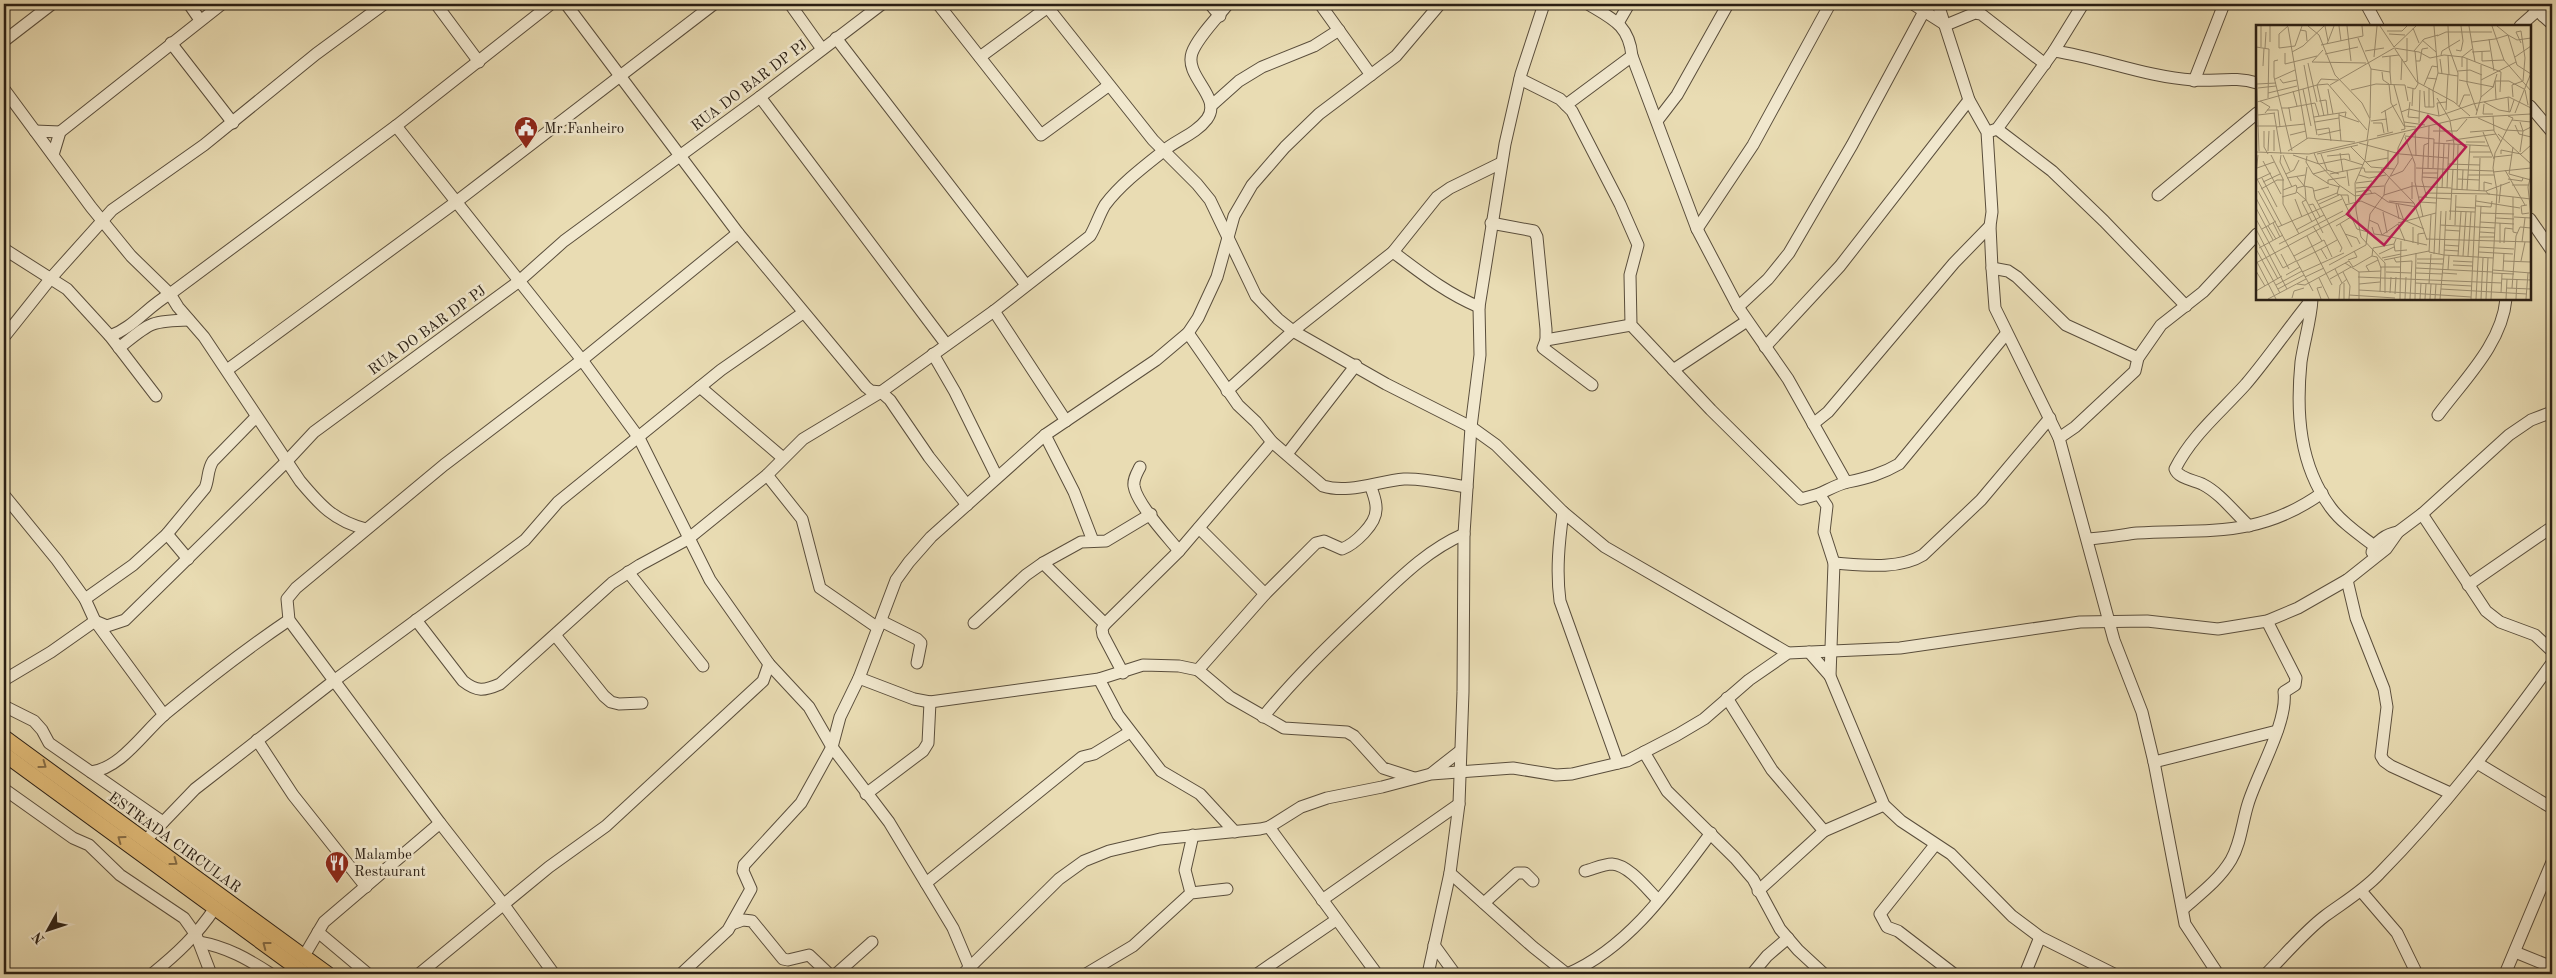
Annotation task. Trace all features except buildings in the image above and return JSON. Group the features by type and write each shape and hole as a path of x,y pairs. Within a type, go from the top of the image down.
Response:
{"main road":[{"name":"ESTRADA CIRCULAR","path":"4,736 328,974"},
{"name":"ESTRADA CIRCULAR","path":"4,754 305,974"}],"street":[{"path":"4,41 52,4"},
{"path":"189,4 200,20"},
{"path":"53,155 60,132 222,4"},
{"path":"6,328 102,218 233,123 316,54 384,4"},
{"path":"436,4 480,62"},
{"path":"110,336 121,332 150,305 170,294 396,126 480,62 551,4"},
{"path":"566,4 738,233 870,392 881,392 890,400 929,457 967,505"},
{"path":"227,370 456,202 714,4"},
{"path":"790,4 822,49"},
{"name":"RUA DO BAR DP PJ","path":"95,621 107,626 125,620 286,462 314,432 518,282 564,241 760,97 882,4"},
{"path":"938,4 1041,135 1108,86"},
{"path":"1210,4 1220,16"},
{"path":"416,620 463,681 479,690 500,684 628,572 688,539 767,476 803,439 881,392 994,311 1090,236 1097,225 1104,207 1119,189 1162,151 1198,129 1208,118 1209,100 1190,66 1192,52 1228,4"},
{"path":"1320,4 1371,75"},
{"path":"681,974 717,942 732,924 751,890 743,871 744,866 801,803 832,747 840,717 859,678 896,580 931,537 1045,435 1156,360 1188,332 1198,318 1216,277 1227,234 1234,216 1252,185 1285,147 1319,114 1396,56 1440,4"},
{"path":"1428,974 1450,873 1459,804 1463,683 1464,534 1471,427 1480,355 1479,307 1501,163 1520,79 1544,4"},
{"path":"1588,4 1618,23 1630,39 1632,56 1696,229 1738,307 1788,379 1846,482"},
{"path":"1618,23 1629,4"},
{"path":"1657,121 1678,95 1728,4"},
{"path":"1696,229 1753,145 1830,4"},
{"path":"1913,4 1925,7 1946,25"},
{"path":"1938,4 1969,100 1992,130 2052,171 2104,221 2186,306"},
{"path":"2083,4 2054,52 1992,130 1992,212 1990,226 1995,308 2006,334 2059,438 2114,640 2142,712 2154,762 2185,924 2218,974"},
{"path":"2194,81 2224,4"},
{"path":"2366,4 2377,25"},
{"path":"980,57 1046,6 1108,86 1162,151 1198,184 1213,206 1256,296 1278,320 1386,384 1471,427 1521,468 1563,512 1599,543 1627,562 1788,653 1925,646 2080,622 2109,620 2148,621 2218,629 2267,622 2298,608 2347,580 2386,549 2398,532 2422,514 2509,435 2531,420 2552,412"},
{"path":"1738,307 1768,279 1794,245 1852,145 1925,7"},
{"path":"2521,25 2537,10 2552,7"},
{"path":"2537,10 2552,24"},
{"path":"1946,25 1974,13 1982,14 2045,64"},
{"path":"1209,100 1221,96 1239,81 1262,67 1314,46 1339,30"},
{"path":"836,38 1026,285"},
{"path":"171,43 233,123"},
{"path":"2054,52 2084,56 2134,70 2194,81 2236,78 2256,82"},
{"path":"1566,105 1632,56"},
{"path":"1520,79 1560,99 1566,105 1589,141 1638,245 1630,275 1631,325 1673,370 1801,498 1819,494 1846,482 1860,481 1880,474 1899,464 2006,334"},
{"path":"4,89 91,207 102,218 131,256 170,294 227,370 286,462 316,500 345,524 366,530"},
{"path":"760,97 946,344"},
{"path":"1765,347 1840,266 1969,100"},
{"path":"2531,107 2552,132"},
{"path":"2158,195 2256,114"},
{"path":"396,126 518,282 582,360 639,438 665,486 688,539 710,580 769,664 818,721 832,747 889,822 953,928 961,945 969,972"},
{"path":"35,131 60,132"},
{"path":"1227,391 1294,331 1393,252 1437,198 1450,188 1501,163"},
{"path":"2531,220 2552,251"},
{"path":"1491,223 1534,231 1537,237 1546,340 1543,348 1592,385"},
{"path":"1813,424 1834,404 1954,263 1990,226"},
{"path":"554,974 289,620 287,599 296,588 444,465 582,360 738,233"},
{"path":"2059,438 2075,427 2135,371 2138,358 2162,325 2186,306 2226,268 2256,235"},
{"path":"4,249 67,289 120,348 156,396"},
{"path":"1393,252 1434,284 1456,298 1479,307"},
{"path":"1992,268 2008,271 2017,277 2066,325 2138,358"},
{"path":"2249,526 2214,492 2202,484 2178,474 2175,470 2183,453 2201,429 2226,406 2254,374 2311,300"},
{"path":"2312,300 2311,316 2305,338 2298,423 2304,451 2322,493 2331,508 2348,526 2374,545"},
{"path":"2438,415 2484,354 2502,320 2506,300"},
{"path":"994,311 1066,421"},
{"path":"146,840 195,789 335,680 525,540 558,502 721,370 803,313"},
{"path":"120,348 149,324 158,321 189,320"},
{"path":"1673,370 1747,321"},
{"path":"1546,340 1631,325"},
{"path":"2286,331 2305,338"},
{"path":"1188,332 1227,391 1272,442 1323,486 1330,488 1371,487 1402,479 1415,479 1467,487"},
{"path":"933,354 955,392 997,477"},
{"path":"1287,454 1356,365"},
{"path":"700,388 783,458"},
{"path":"85,599 133,565 167,534 205,488 208,482 208,468 213,461 256,417"},
{"path":"1834,563 1854,565 1904,563 1913,561 1922,555 1981,500 2050,418"},
{"path":"1045,435 1074,492 1093,541"},
{"path":"1123,673 1103,635 1102,629 1105,624 1179,551 1272,442"},
{"path":"1140,467 1134,480 1134,488 1179,551"},
{"path":"767,476 802,519 820,588 879,625 917,639 921,643 917,663"},
{"path":"1198,670 1265,594 1316,543 1324,541 1342,549 1362,533 1374,520 1376,512 1371,487"},
{"path":"2088,540 2137,533 2219,531 2249,526 2294,509 2322,493"},
{"path":"1819,494 1827,506 1824,532 1834,563 1830,676"},
{"path":"4,495 57,560 85,599 95,621 164,715"},
{"path":"1563,512 1559,545 1558,584 1560,601 1618,763"},
{"path":"974,623 1026,575 1043,563 1081,542 1106,541 1151,514"},
{"path":"2422,514 2468,586 2492,617 2535,635 2552,651"},
{"path":"345,524 351,542"},
{"path":"2468,586 2552,527"},
{"path":"1200,528 1265,594"},
{"path":"2370,560 2374,545 2392,533 2398,532"},
{"path":"167,534 188,559"},
{"path":"1263,717 1294,679 1394,582 1449,540 1464,534"},
{"path":"1043,563 1105,624"},
{"path":"628,572 704,666"},
{"path":"2347,580 2356,618 2384,689 2387,707 2381,756 2391,766 2450,793"},
{"path":"99,774 132,747 164,715 289,620"},
{"path":"4,680 51,652 95,621"},
{"path":"2183,909 2211,885 2232,858 2238,844 2248,804 2277,731 2283,708 2284,692 2296,685 2296,678 2267,622"},
{"path":"555,635 604,696 611,702 642,704"},
{"path":"1809,652 1830,676 1884,805 1901,821 1951,854 1998,904 2040,937 2114,974"},
{"path":"969,972 1071,868 1110,850 1135,843 1269,827 1301,807 1327,798 1382,787 1431,774 1512,768 1556,775 1587,772 1618,763 1644,752 1704,718 1727,698 1788,653"},
{"path":"2266,974 2324,916 2361,891 2412,839 2477,763 2552,663"},
{"path":"419,974 549,867 612,821 763,681 769,664"},
{"path":"859,678 914,699 930,702 1099,678 1123,673 1143,665 1179,666 1198,670 1230,697 1284,728 1296,731 1347,732 1354,736 1383,768 1414,778"},
{"path":"763,681 782,678"},
{"path":"1099,678 1118,715 1161,771 1200,794 1235,832"},
{"path":"1727,698 1772,770 1824,831"},
{"path":"866,794 923,751 928,743 930,702"},
{"path":"4,706 34,722 42,730 49,743 99,774 163,822"},
{"path":"818,721 840,717"},
{"path":"2154,762 2277,731"},
{"path":"926,883 1082,757 1094,754 1130,732"},
{"path":"257,740 293,795 366,887"},
{"path":"1431,774 1460,751"},
{"path":"1644,752 1667,791 1736,858 1788,938 1824,974"},
{"path":"2477,763 2552,808"},
{"path":"1382,787 1383,768"},
{"path":"4,789 72,838 89,846 120,875 184,918 198,938 211,974"},
{"path":"1322,900 1459,804"},
{"path":"1758,891 1824,831 1884,805"},
{"path":"304,956 324,922 440,823"},
{"path":"1269,827 1377,974"},
{"path":"1450,873 1533,947 1567,974 1582,971 1635,926 1711,833"},
{"path":"1191,893 1185,870 1193,835"},
{"path":"1935,844 1880,914 1887,927 1898,931 1954,974"},
{"path":"2505,974 2552,862"},
{"path":"1585,871 1610,864 1618,865 1626,870 1658,900"},
{"path":"1484,903 1517,873 1525,872 1533,881"},
{"path":"1086,974 1133,946 1191,893 1227,888"},
{"path":"2361,891 2397,933 2417,974"},
{"path":"152,974 198,938 215,908"},
{"path":"742,908 783,959 788,960 809,955 829,974"},
{"path":"732,924 743,920 752,921"},
{"path":"1258,974 1336,920"},
{"path":"318,932 368,974"},
{"path":"2025,974 2040,937"},
{"path":"198,938 236,952 266,973"},
{"path":"1752,974 1767,956 1788,938"},
{"path":"836,974 872,942"},
{"path":"961,945 985,954"},
{"path":"1434,945 1455,974"},
{"path":"2515,952 2552,967"},
{"path":"437,960 437,974"}],"place":[{"name":"Mr.Fanheiro","path":"526,149"},
{"name":"Malambe Restaurant","path":"337,884"}]}
